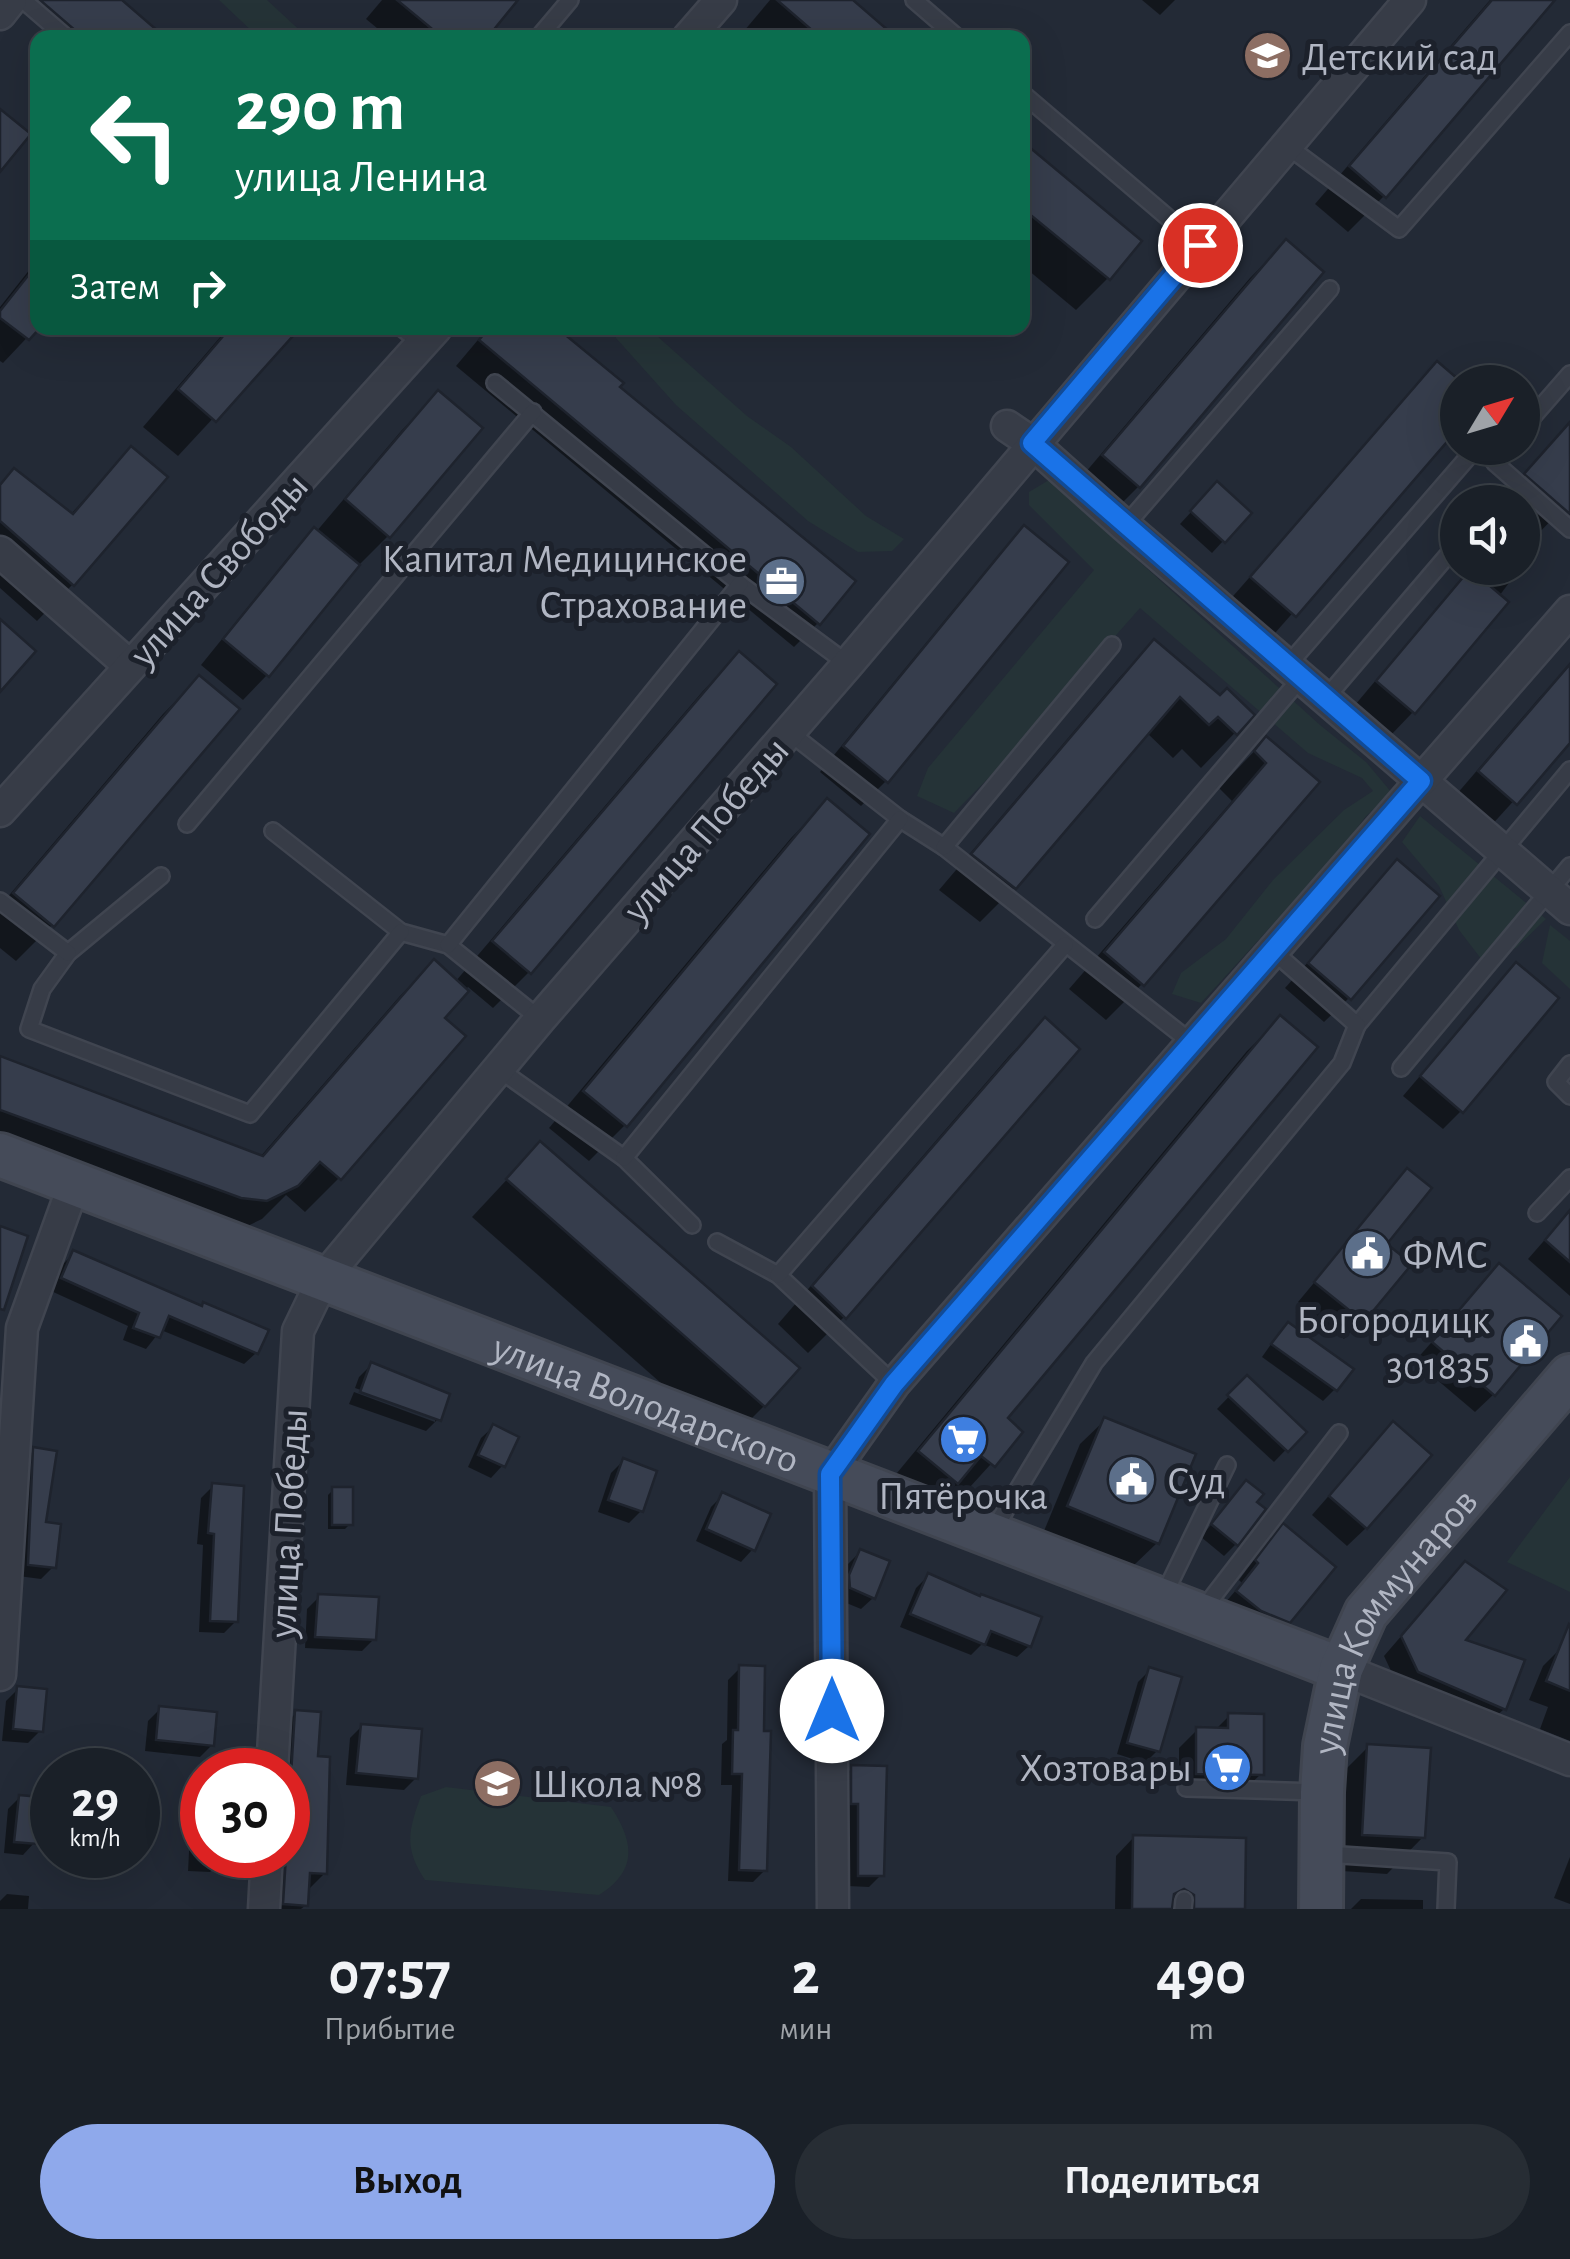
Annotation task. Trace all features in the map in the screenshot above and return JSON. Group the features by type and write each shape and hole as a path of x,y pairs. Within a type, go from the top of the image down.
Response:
{"main road":[{"name":"улица Володарского","path":"0,1155 1341,1669"},
{"name":"улица Коммунаров","path":"1321,1909 1326,1746 1341,1669 1366,1613 1570,1376"}],"street":[{"path":"0,14 12,0"},
{"path":"695,30 721,0"},
{"name":"улица Победы","path":"273,1748 298,1332 324,1280 540,1019 848,664 1410,0"},
{"name":"улица Свободы","path":"0,811 418,335"},
{"path":"1007,426 1032,443 1560,900"},
{"path":"0,552 130,666"},
{"path":"833,1909 830,1474 894,1384 1570,611"},
{"path":"0,1676 22,1328 74,1184"},
{"name":"улица Володарского","path":"1341,1669 1570,1760"},
{"path":"264,1909 266,1878"}],"lane":[{"path":"23,0 58,30"},
{"path":"545,30 570,0"},
{"path":"914,0 949,30"},
{"path":"1286,145 1399,229 1570,33"},
{"path":"1030,100 1200,245"},
{"path":"1125,526 1330,289"},
{"path":"1540,408 1570,374"},
{"path":"495,383 740,584 848,664"},
{"path":"187,824 533,412"},
{"path":"1096,919 1462,465"},
{"path":"1497,465 1570,529"},
{"path":"1325,699 1440,564"},
{"path":"448,946 740,584"},
{"path":"944,847 1112,644"},
{"path":"789,732 900,819 944,847 1192,1043"},
{"path":"991,1535 1094,1363 1342,1063 1356,1025 1570,770"},
{"path":"624,1158 900,819"},
{"path":"273,831 401,932 448,946 540,1019"},
{"path":"1401,1068 1560,900 1570,866"},
{"path":"161,876 68,953 42,989 29,1029 250,1114 401,932"},
{"path":"0,901 68,953"},
{"path":"778,1275 1065,945"},
{"path":"1272,951 1356,1025"},
{"path":"1570,1064 1556,1082 1570,1096"},
{"path":"500,1070 624,1158 692,1224"},
{"path":"1537,1213 1570,1178"},
{"path":"716,1242 778,1275 894,1384"},
{"path":"1180,1608 1339,1434"},
{"path":"1180,1608 1227,1465"},
{"path":"1186,1788 1322,1792"},
{"path":"1322,1854 1448,1862 1446,1909"}],"shaded area":[{"path":"219,0 267,0 299,30 251,30"},
{"path":"616,335 656,335 747,416 791,447 866,516 904,539 892,551 858,552 808,521 676,405"},
{"path":"1049,480 1366,762 1392,793 1366,816 1340,851 1201,1003 1172,994 1181,973 1226,939 1273,880 1344,810 1373,791 1362,778 1308,753 1140,608 954,813 917,796 928,768 1094,570 1029,505 1029,492"},
{"path":"1420,816 1546,919 1516,948 1482,960 1459,930 1439,886 1402,842"},
{"path":"1550,925 1570,941 1570,989 1542,963"},
{"path":"1570,1477 1570,1592 1507,1562"},
{"path":"446,1787 611,1807 628,1844 621,1876 599,1895 425,1880 411,1849 413,1819 421,1796"}],"building":[{"path":"40,0 122,0 157,30 75,30"},
{"path":"397,0 518,0 494,30 433,30"},
{"path":"777,0 853,0 888,30 812,30"},
{"path":"1492,0 1555,0 1386,198 1349,166"},
{"path":"0,109 30,135 0,172"},
{"path":"1030,148 1142,241 1110,280 1030,215"},
{"path":"1286,239 1324,272 1140,488 1102,455"},
{"path":"30,273 30,335 34,335 29,340 0,318 0,311"},
{"path":"224,335 294,335 216,422 178,389"},
{"path":"483,335 566,335 624,383 620,387 856,581 820,625 479,340"},
{"path":"1437,361 1442,365 1440,450 1296,617 1250,577"},
{"path":"438,390 483,428 390,538 345,499"},
{"path":"1570,422 1570,514 1524,474 1532,465 1540,465 1540,456"},
{"path":"131,446 168,477 74,586 0,521 0,485 14,468 73,514"},
{"path":"1217,481 1252,513 1225,543 1190,511"},
{"path":"1024,525 1069,562 888,783 843,746"},
{"path":"314,527 360,565 269,677 223,639"},
{"path":"1457,585 1489,585 1509,602 1415,714 1376,681"},
{"path":"0,619 36,651 0,692"},
{"path":"1154,639 1220,695 1227,688 1255,715 1237,735 1218,717 1209,725 1180,697 1016,889 971,854"},
{"path":"739,651 777,684 531,974 492,941"},
{"path":"1570,664 1570,743 1517,805 1478,771"},
{"path":"199,675 240,709 54,927 13,893"},
{"path":"1266,736 1320,782 1144,986 1104,952 1266,763 1254,751"},
{"path":"827,798 870,834 627,1127 583,1091"},
{"path":"1397,859 1440,896 1351,1000 1308,963"},
{"path":"434,959 469,991 445,1018 466,1036 341,1180 320,1162 298,1186 267,1201 241,1198 0,1110 0,1056 263,1156"},
{"path":"1516,962 1559,998 1463,1113 1420,1076"},
{"path":"1280,1015 1318,1047 1008,1418 1023,1432 995,1467 981,1456 958,1484 918,1451"},
{"path":"1045,1017 1080,1049 846,1319 812,1286"},
{"path":"540,1141 800,1368 765,1407 506,1179"},
{"name":"ФМС","path":"1407,1168 1432,1188 1387,1244 1412,1264 1364,1322 1314,1282"},
{"path":"1570,1210 1570,1262 1545,1240"},
{"path":"0,1226 28,1236 4,1310 0,1309"},
{"path":"73,1250 202,1306 203,1302 269,1330 258,1354 169,1316 160,1338 133,1328 139,1313 61,1278"},
{"path":"1499,1263 1562,1316 1495,1396 1432,1342"},
{"path":"1288,1322 1354,1369 1337,1391 1271,1344"},
{"path":"371,1362 450,1394 441,1421 360,1392"},
{"path":"1247,1375 1307,1432 1288,1452 1227,1395"},
{"name":"Суд","path":"1104,1417 1196,1454 1159,1544 1067,1506"},
{"path":"1393,1421 1432,1455 1367,1529 1329,1496"},
{"path":"493,1424 519,1437 505,1467 478,1455"},
{"path":"33,1447 57,1451 46,1522 61,1524 56,1568 28,1565"},
{"path":"623,1458 657,1471 643,1512 608,1500"},
{"path":"1246,1480 1264,1494 1257,1502 1266,1509 1238,1546 1211,1524"},
{"path":"212,1483 244,1486 238,1622 210,1621 214,1534 208,1533"},
{"path":"332,1487 353,1487 353,1525 332,1525"},
{"path":"722,1492 771,1514 755,1551 706,1529"},
{"path":"1283,1523 1336,1567 1290,1623 1261,1611 1236,1591"},
{"path":"860,1549 890,1561 875,1599 850,1588 849,1575"},
{"path":"1465,1561 1507,1590 1466,1640 1525,1660 1506,1710 1418,1672 1401,1636"},
{"path":"928,1573 1042,1617 1031,1647 991,1631 985,1645 910,1614"},
{"path":"318,1594 379,1597 376,1640 315,1637"},
{"path":"1570,1625 1570,1691 1546,1681"},
{"path":"739,1665 765,1666 764,1731 771,1731 767,1871 739,1870 742,1774 732,1774 733,1730 738,1730"},
{"path":"1149,1667 1182,1677 1160,1752 1127,1743"},
{"path":"17,1686 47,1689 43,1732 13,1729"},
{"path":"159,1706 217,1712 214,1746 156,1740"},
{"path":"295,1710 321,1712 318,1756 330,1757 327,1874 310,1873 310,1748 293,1748"},
{"path":"1228,1713 1264,1714 1264,1775 1196,1774 1196,1727 1228,1728"},
{"path":"361,1724 422,1729 418,1779 356,1773"},
{"path":"1367,1744 1431,1748 1425,1838 1362,1835"},
{"path":"851,1765 887,1766 884,1876 858,1876 858,1804 851,1804"},
{"path":"19,1795 30,1796 30,1843 14,1842"},
{"path":"1133,1835 1246,1838 1245,1909 1194,1909 1194,1895 1184,1889 1174,1894 1172,1909 1132,1909"},
{"path":"285,1878 310,1878 308,1906 283,1904"}],"place":[{"name":"Детский сад","path":"1267,56"},
{"name":"Капитал Медицинское Страхование","path":"782,581"},
{"name":"ФМС","path":"1368,1254"},
{"name":"Богородицк 301835","path":"1525,1342"},
{"name":"Пятёрочка","path":"963,1440"},
{"name":"Суд","path":"1132,1480"},
{"name":"Хозтовары","path":"1227,1767"},
{"name":"Школа №8","path":"497,1783"}],"route":[{"path":"832,1711 830,1474 894,1384 1421,781 1032,443 1200,245"}]}
